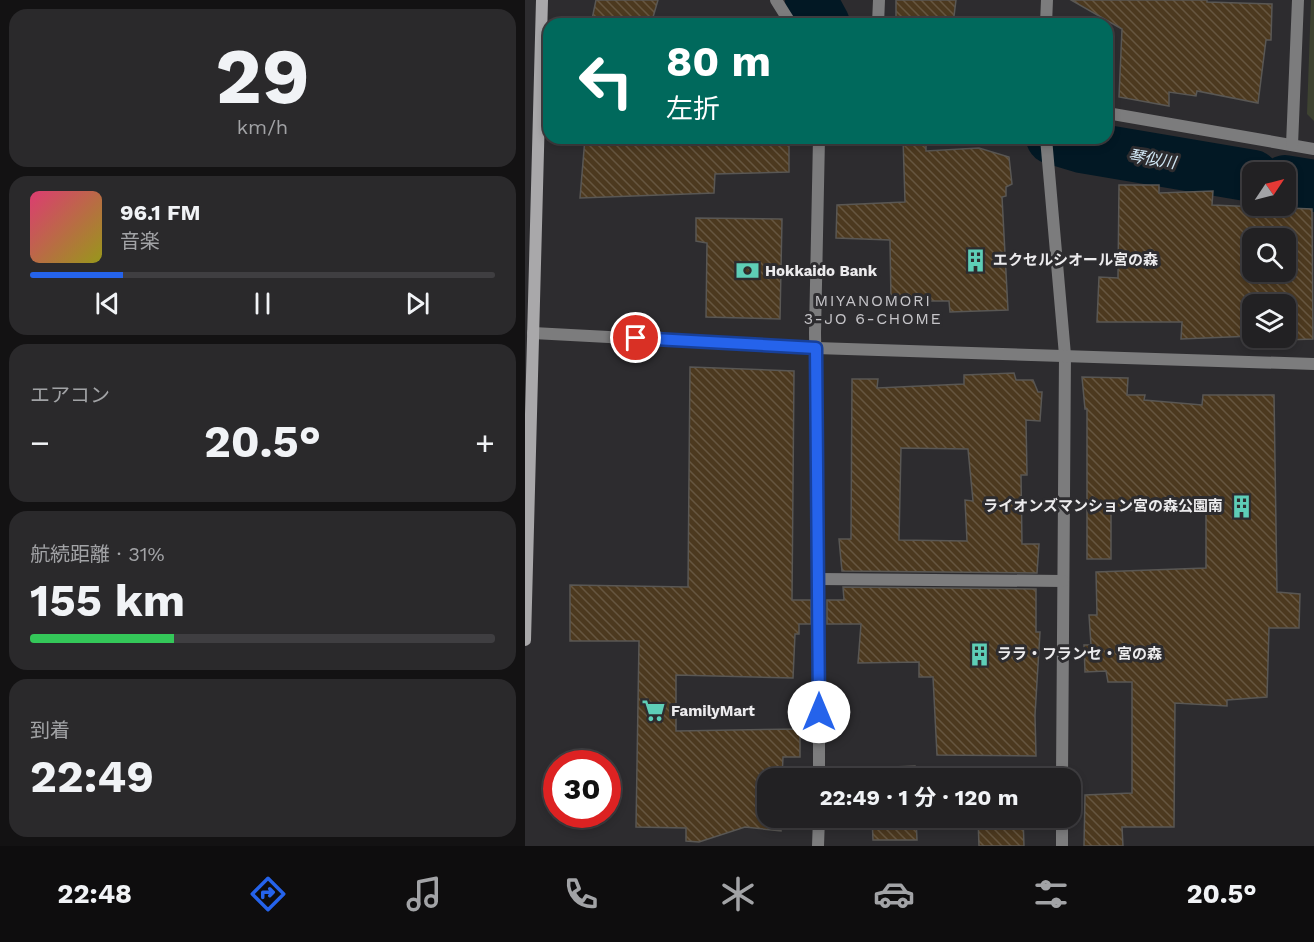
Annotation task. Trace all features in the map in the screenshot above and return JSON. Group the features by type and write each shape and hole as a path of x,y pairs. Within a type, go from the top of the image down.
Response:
{"main road":[{"path":"525,640 542,0"}],"street":[{"path":"776,0 787,18"},
{"path":"878,18 879,0"},
{"path":"1046,18 1047,0"},
{"path":"1292,145 1298,0"},
{"path":"1113,114 1314,149"},
{"path":"819,144 816,348 819,768"},
{"path":"1047,144 1065,355 1062,768"},
{"path":"533,333 816,348 1314,364"},
{"path":"819,579 1063,581"},
{"path":"819,828 819,846"},
{"path":"1062,828 1062,846"}],"green space":[{"path":"1311,0 1314,0 1314,121 1307,114"}],"building":[{"path":"596,0 658,0 653,18 592,18"},
{"path":"896,0 956,0 954,18 896,18"},
{"path":"1071,0 1207,0 1207,2 1272,4 1271,40 1266,40 1258,103 1197,91 1196,96 1169,92 1169,106 1119,97 1122,29 1113,24 1113,18 1103,18"},
{"path":"584,144 789,144 789,172 715,174 714,193 580,198"},
{"path":"903,144 926,144 926,151 979,148 1009,157 1012,184 1006,187 1006,196 1002,197 1008,310 950,312 949,301 891,301 890,240 836,238 837,205 905,202"},
{"path":"1119,185 1159,185 1159,193 1213,191 1212,205 1242,206 1242,216 1296,216 1296,208 1312,209 1313,339 1296,340 1296,294 1242,294 1242,336 1181,339 1182,322 1097,322 1099,277 1118,278"},
{"path":"696,218 782,219 780,319 706,317 707,243 696,241"},
{"path":"690,367 794,371 792,600 811,600 811,624 799,624 799,634 795,634 793,678 676,675 676,731 800,729 800,757 783,757 782,768 757,768 757,828 781,828 781,831 745,827 699,842 686,841 686,828 636,827 639,641 570,641 570,585 688,587"},
{"path":"1014,373 1016,380 1033,380 1038,392 1042,392 1040,421 1026,420 1027,475 1021,475 1022,544 1039,544 1037,573 842,571 839,539 851,539 852,379 878,379 877,388 964,384 964,375","holes":["901,448 968,449 973,501 965,500 967,541 899,540"]},
{"path":"1082,377 1128,378 1127,395 1145,395 1144,400 1202,405 1203,395 1274,395 1277,592 1300,594 1299,628 1269,628 1267,697 1227,700 1227,706 1175,703 1174,827 1122,827 1123,846 1084,846 1085,795 1132,793 1132,682 1108,682 1106,671 1085,672 1084,645 1091,645 1089,615 1097,615 1096,572 1206,568 1206,509 1111,510 1111,559 1087,559 1087,409 1085,409"},
{"path":"843,587 1036,589 1036,632 1040,632 1035,715 1036,756 937,755 933,677 919,677 919,662 858,663 861,624 827,624 827,600 844,600"},
{"path":"915,766 915,768 870,768"},
{"path":"872,828 916,828 917,840 873,840"},
{"path":"978,828 1023,828 1024,846 979,846"}],"waterway":[{"name":"琴似川","path":"811,0 821,18"},
{"name":"琴似川","path":"1072,144 1242,174"},
{"name":"琴似川","path":"1296,183 1314,186"}],"place":[{"name":"エクセルシオール宮の森","path":"975,260"},
{"name":"Hokkaido Bank","path":"747,271"},
{"name":"ライオンズマンション宮の森公園南","path":"1241,506"},
{"name":"ララ・フランセ・宮の森","path":"979,654"},
{"name":"FamilyMart","path":"653,711"}],"district":[{"name":"MIYANOMORI 3-JO 6-CHOME","path":"873,309"}],"route":[{"path":"636,338 816,348 819,712"}]}
